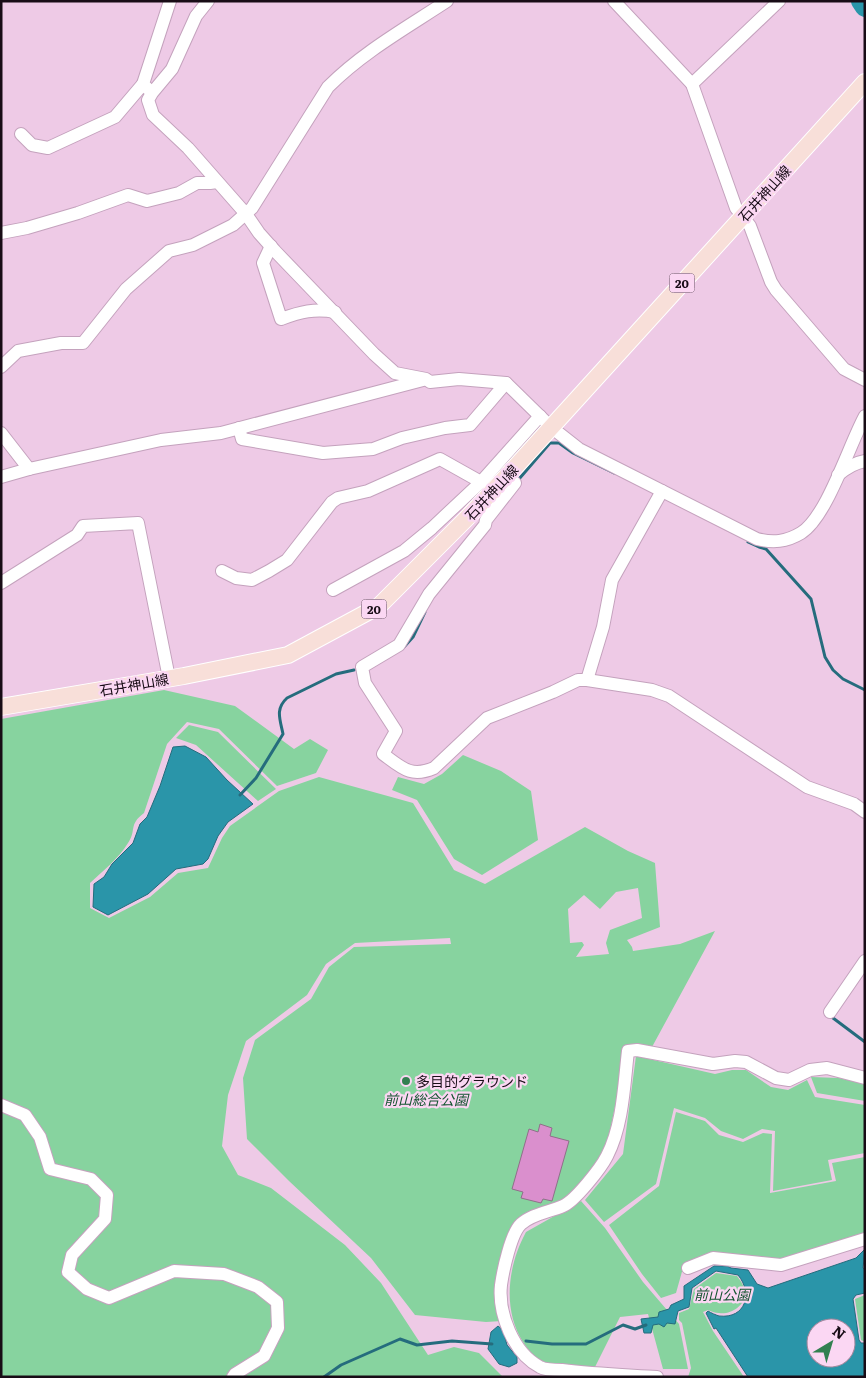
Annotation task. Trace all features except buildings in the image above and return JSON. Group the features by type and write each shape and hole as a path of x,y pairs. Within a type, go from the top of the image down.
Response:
{"main road":[{"name":"石井神山線","path":"1,707 170,678 288,655 379,606 507,476 545,421 742,217 865,82"}],"street":[{"path":"170,1 148,88 148,100 154,115 188,148 246,214 271,246 374,354 395,373 426,379 430,382 459,380 506,383 545,421 579,448 661,494 757,539 769,542 781,542 802,533 814,520 830,494 865,416"},
{"path":"21,134 32,145 48,148 115,117 172,69 196,16 208,1"},
{"path":"1,367 18,351 61,343 83,343 126,289 170,251 193,245 233,225 252,208 328,87 344,72 384,42 447,1"},
{"path":"614,1 692,84 736,208 750,226 771,282 776,290 844,369 865,380"},
{"path":"692,84 779,1"},
{"path":"1,233 28,228 128,195 148,201 179,193 197,183 210,184 217,182"},
{"path":"271,246 263,263 281,319 302,311 320,309 335,312"},
{"path":"1,477 161,440 221,433 426,379"},
{"path":"239,428 242,439 322,453 374,449 402,438 444,428 470,425 506,383"},
{"path":"333,590 404,551 432,528 545,421"},
{"path":"1,433 29,469"},
{"path":"851,445 865,456"},
{"path":"222,571 236,578 252,580 287,560 332,502 338,498 368,491 440,459 481,482"},
{"path":"838,475 848,467 865,461"},
{"path":"507,476 515,483 486,520 486,525 429,594 399,645 362,667 365,683 396,732 383,754 414,773 423,773 434,768 487,718 553,692 571,682 587,680 652,690 669,696 807,787 854,804 865,812"},
{"path":"587,680 603,627 612,580 661,494"},
{"path":"1,583 77,534 82,526 138,522 170,678"},
{"path":"830,1012 865,961"},
{"path":"657,1377 585,1373 540,1368 518,1348 509,1330 502,1301 502,1274 515,1233 521,1224 534,1216 564,1206 575,1198 607,1156 615,1135 621,1106 628,1052 637,1050 713,1064 735,1061 746,1062 776,1078 789,1080 810,1070 827,1068 865,1078"},
{"path":"1,1105 25,1115 40,1137 50,1169 91,1178 107,1194 105,1219 72,1255 68,1272 87,1289 109,1298 174,1272 224,1274 258,1287 277,1302 278,1328 264,1356 234,1374 234,1377"},
{"path":"688,1268 713,1258 781,1265 865,1239"}],"green space":[{"name":"前山総合公園","path":"164,690 235,706 294,749 310,739 328,750 316,773 277,786 219,729 187,722 167,744 144,813 134,824 128,843 115,859 90,883 90,908 109,918 150,897 178,873 208,868 222,838 230,826 279,791 319,777 413,803 454,870 485,884 585,827 628,851 655,863 660,927 627,940 633,951 680,944 715,931 652,1047 632,1045 622,1051 619,1087 609,1136 602,1156 572,1195 561,1203 526,1214 500,1261 494,1296 502,1321 486,1322 415,1315 371,1258 247,1139 243,1078 255,1040 311,999 329,967 354,947 451,944 450,938 355,943 326,964 307,995 246,1041 228,1095 222,1146 238,1175 271,1188 345,1245 381,1283 428,1355 454,1347 479,1353 503,1377 1,1377 1,719","holes":["638,888 642,918 610,930 606,943 609,954 576,957 584,945 582,942 570,943 568,909 584,895 600,909 616,892"]},
{"path":"189,725 218,732 276,789 258,801 196,745 176,738"},
{"path":"463,755 501,771 531,791 538,840 482,875 454,859 417,800 392,790 398,777 424,784 442,774"},
{"path":"636,1056 715,1074 732,1070 746,1070 771,1087 788,1090 807,1080 815,1097 865,1105 865,1153 828,1160 832,1180 773,1191 775,1131 762,1129 743,1139 721,1131 705,1118 674,1108 656,1184 604,1222 585,1200 623,1154"},
{"path":"811,1077 839,1078 865,1084 865,1101 817,1093"},
{"path":"676,1112 705,1121 719,1135 743,1142 763,1133 772,1134 770,1193 836,1181 832,1163 865,1157 865,1234 775,1261 710,1253 683,1268 676,1293 661,1298 642,1274 609,1225 659,1186"},
{"path":"581,1201 605,1228 643,1282 679,1324 688,1369 663,1369 648,1314 620,1317 594,1369 559,1365 538,1360 523,1342 516,1329 510,1301 512,1273 520,1245 526,1232"},
{"name":"前山公園","path":"716,1273 737,1276 744,1289 744,1298 736,1309 728,1313 716,1313 708,1310 703,1312 713,1331 744,1377 688,1377 691,1368 679,1313 689,1309 694,1289"},
{"path":"865,1295 865,1342 861,1340 855,1299"}],"water":[{"path":"185,746 206,757 253,804 228,822 218,836 208,859 203,864 176,869 148,894 108,915 93,907 94,884 104,877 112,864 133,843 140,824 147,817 160,786 173,747"},
{"path":"865,1249 863,1268 865,1269 865,1293 856,1295 853,1299 856,1318 806,1318 806,1368 856,1368 856,1320 859,1340 861,1343 865,1343 865,1377 748,1377 716,1328 714,1329 706,1313 708,1311 719,1316 728,1316 741,1309 746,1297 743,1282 738,1275 716,1271 692,1288 689,1307 678,1311 675,1324 667,1323 664,1327 659,1324 653,1325 651,1333 644,1333 641,1319 658,1317 659,1312 669,1309 671,1305 684,1299 684,1286 714,1266 727,1266 748,1270 757,1284 768,1288 856,1258"},
{"path":"498,1326 503,1330 507,1345 517,1357 517,1363 509,1367 499,1364 488,1349 491,1332"}],"waterway":[{"path":"861,1 865,7"},
{"path":"519,479 550,443 559,443 573,453 614,473"},
{"path":"748,542 766,549 811,599 825,657 833,670 843,679 865,690"},
{"path":"404,647 413,637 425,612"},
{"path":"240,795 256,778 283,734 279,714 283,702 287,698 336,674 354,670"},
{"path":"833,1018 865,1042"},
{"path":"526,1341 552,1344 586,1344 623,1325 635,1329 646,1325"},
{"path":"324,1377 341,1365 400,1339 417,1345 452,1341 492,1344"}],"place":[{"name":"多目的グラウンド","path":"406,1081"}]}
